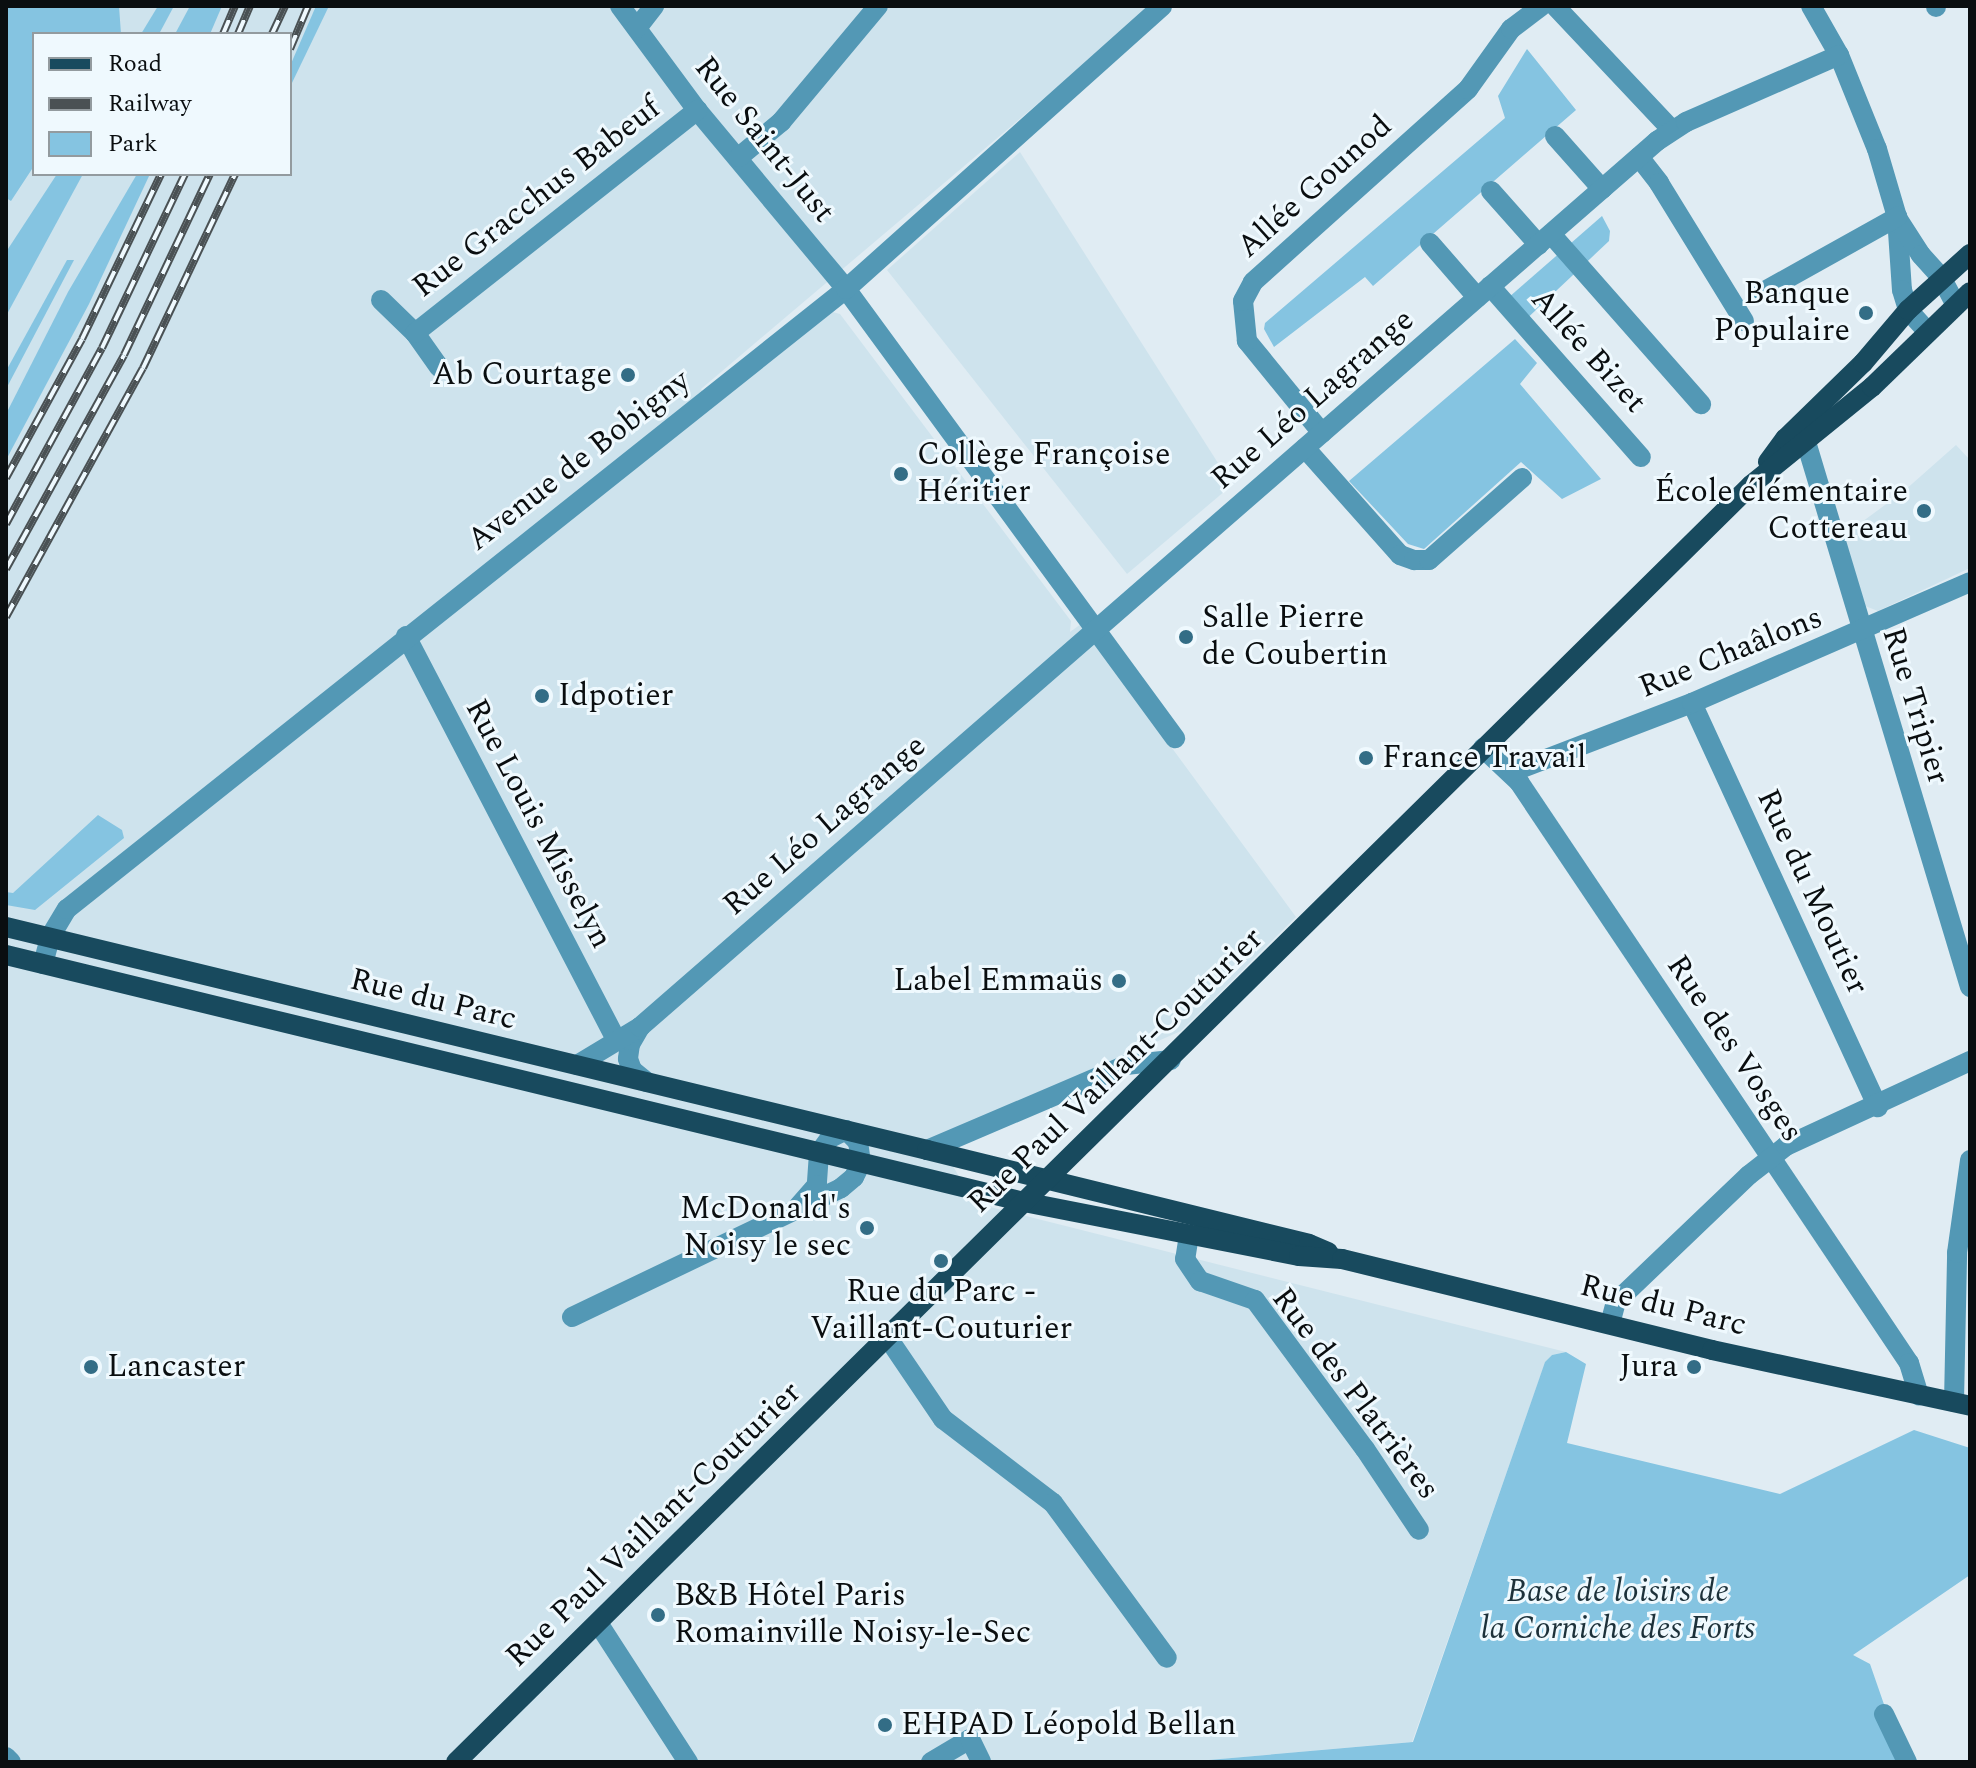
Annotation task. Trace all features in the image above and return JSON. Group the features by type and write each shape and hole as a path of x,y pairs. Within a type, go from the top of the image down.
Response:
{"main road":[{"name":"Rue Paul Vaillant-Couturier","path":"1751,485 1785,439 1863,363 1941,277 1970,254"},
{"name":"Rue Paul Vaillant-Couturier","path":"456,1762 1751,485 1872,387 1963,298"},
{"name":"Rue du Parc","path":"6,927 1309,1244 1342,1259"},
{"name":"Rue du Parc","path":"6,955 1024,1202 1299,1256 1342,1259 1962,1404"}],"street":[{"name":"Rue Saint-Just","path":"620,6 697,110 846,289 1175,738"},
{"path":"637,28 654,6"},
{"path":"739,157 781,122 878,6"},
{"name":"Avenue de Bobigny","path":"43,964 50,937 67,909 406,636 846,289 1162,6"},
{"name":"Allée Gounod","path":"1322,433 1247,341 1243,301 1253,282 1468,89 1511,29 1541,6"},
{"path":"1811,6 1839,55 1877,149 1897,217 1902,290 1908,310 1928,332"},
{"path":"1563,8 1672,130"},
{"name":"Rue Léo Lagrange","path":"577,1065 640,1027 1672,130 1839,55"},
{"name":"Rue Gracchus Babeuf","path":"415,333 697,110"},
{"path":"1555,136 1602,189"},
{"path":"1639,157 1659,183 1744,321"},
{"path":"1491,191 1545,240 1701,404"},
{"path":"1897,217 1921,255 1963,298"},
{"path":"1763,292 1897,217"},
{"name":"Allée Bizet","path":"1430,243 1484,292 1641,457"},
{"name":"Rue Gracchus Babeuf","path":"381,300 415,333 439,367"},
{"path":"1863,363 1864,378 1872,387"},
{"name":"Rue Tripier","path":"1806,442 1860,632 1970,987"},
{"path":"1305,448 1400,555 1414,560 1429,560 1522,478"},
{"name":"Rue Chaâlons","path":"1512,772 1692,703 1970,582"},
{"name":"Rue Louis Misselyn","path":"406,636 616,1040"},
{"name":"Rue du Moutier","path":"1692,703 1878,1107"},
{"name":"Rue des Vosges","path":"1483,748 1512,772 1909,1363 1919,1395"},
{"path":"640,1027 630,1044 628,1059 632,1070 647,1082"},
{"path":"927,1150 1126,1065 1171,1060"},
{"path":"1610,1324 1616,1302 1786,1146 1878,1107 1970,1061"},
{"path":"572,1317 797,1208 818,1202 841,1188 854,1177 861,1163 858,1142 846,1130 830,1138 819,1153 819,1175 810,1196 797,1208"},
{"path":"1962,1404 1957,1253 1970,1160"},
{"path":"819,1175 824,1184 841,1188"},
{"name":"Rue des Platrières","path":"1189,1235 1185,1259 1200,1281 1255,1300 1365,1449 1419,1530"},
{"path":"888,1338 943,1419 1053,1503 1167,1658"},
{"path":"598,1623 688,1762"},
{"path":"1884,1714 1907,1762"},
{"path":"937,1761 970,1739 981,1762"},
{"path":"6,1757 11,1762"}],"shaded area":[{"path":"6,6 1153,6 701,389 711,404 829,311 840,314 1071,621 1070,632 1081,624 1296,917 1181,1031 937,1138 974,1203 1566,1352 1552,1355 1545,1363 1412,1742 1186,1762 6,1762"},
{"path":"1020,152 1232,485 1127,574 887,270"},
{"name":"École élémentaire Cottereau","path":"1956,445 1970,460 1970,568 1878,611 1865,606 1846,542 1851,530 1904,491"}],"green space":[{"path":"8,6 119,6 121,32 32,32 32,169 11,201 6,198"},
{"path":"158,6 174,6 160,32 142,32"},
{"path":"190,6 222,6 211,32 176,32"},
{"path":"316,6 329,6 292,83 292,61"},
{"path":"1527,49 1576,110 1373,286 1365,277 1274,347 1264,329 1265,323 1505,118 1498,96"},
{"path":"56,176 82,176 6,316 6,252"},
{"path":"136,176 149,176 89,304 6,460 6,414 68,292"},
{"path":"1602,216 1610,231 1609,241 1520,325 1500,305"},
{"path":"67,260 74,260 6,389 6,371"},
{"path":"1515,339 1537,363 1520,384 1601,479 1562,499 1521,462 1424,549 1408,544 1349,481"},
{"path":"98,815 122,830 124,838 35,910 6,905 6,892 13,893"},
{"name":"Base de loisirs de la Corniche des Forts","path":"1566,1352 1586,1364 1567,1443 1780,1494 1914,1430 1970,1448 1970,1575 1853,1655 1870,1664 1904,1762 1186,1762 1413,1742 1545,1362 1552,1355"}],"railway":[{"path":"224,32 235,6"},
{"path":"239,32 250,6"},
{"path":"273,32 285,6"},
{"path":"292,44 308,6"},
{"path":"6,478 82,339 160,176"},
{"path":"6,524 102,348 184,176"},
{"path":"6,569 124,355 209,176"},
{"path":"6,617 143,368 234,176"}],"place":[{"name":"Banque Populaire","path":"1866,313"},
{"name":"Ab Courtage","path":"628,375"},
{"name":"Collège Françoise Héritier","path":"901,474"},
{"name":"École élémentaire Cottereau","path":"1924,511"},
{"name":"Salle Pierre de Coubertin","path":"1186,637"},
{"name":"Idpotier","path":"542,696"},
{"name":"France Travail","path":"1366,758"},
{"name":"Label Emmaüs","path":"1119,981"},
{"name":"McDonald's Noisy le sec","path":"867,1228"},
{"name":"Rue du Parc - Vaillant-Couturier","path":"941,1261"},
{"name":"Lancaster","path":"91,1367"},
{"name":"Jura","path":"1694,1367"},
{"name":"B&B Hôtel Paris Romainville Noisy-le-Sec","path":"658,1615"},
{"name":"EHPAD Léopold Bellan","path":"885,1725"}]}
